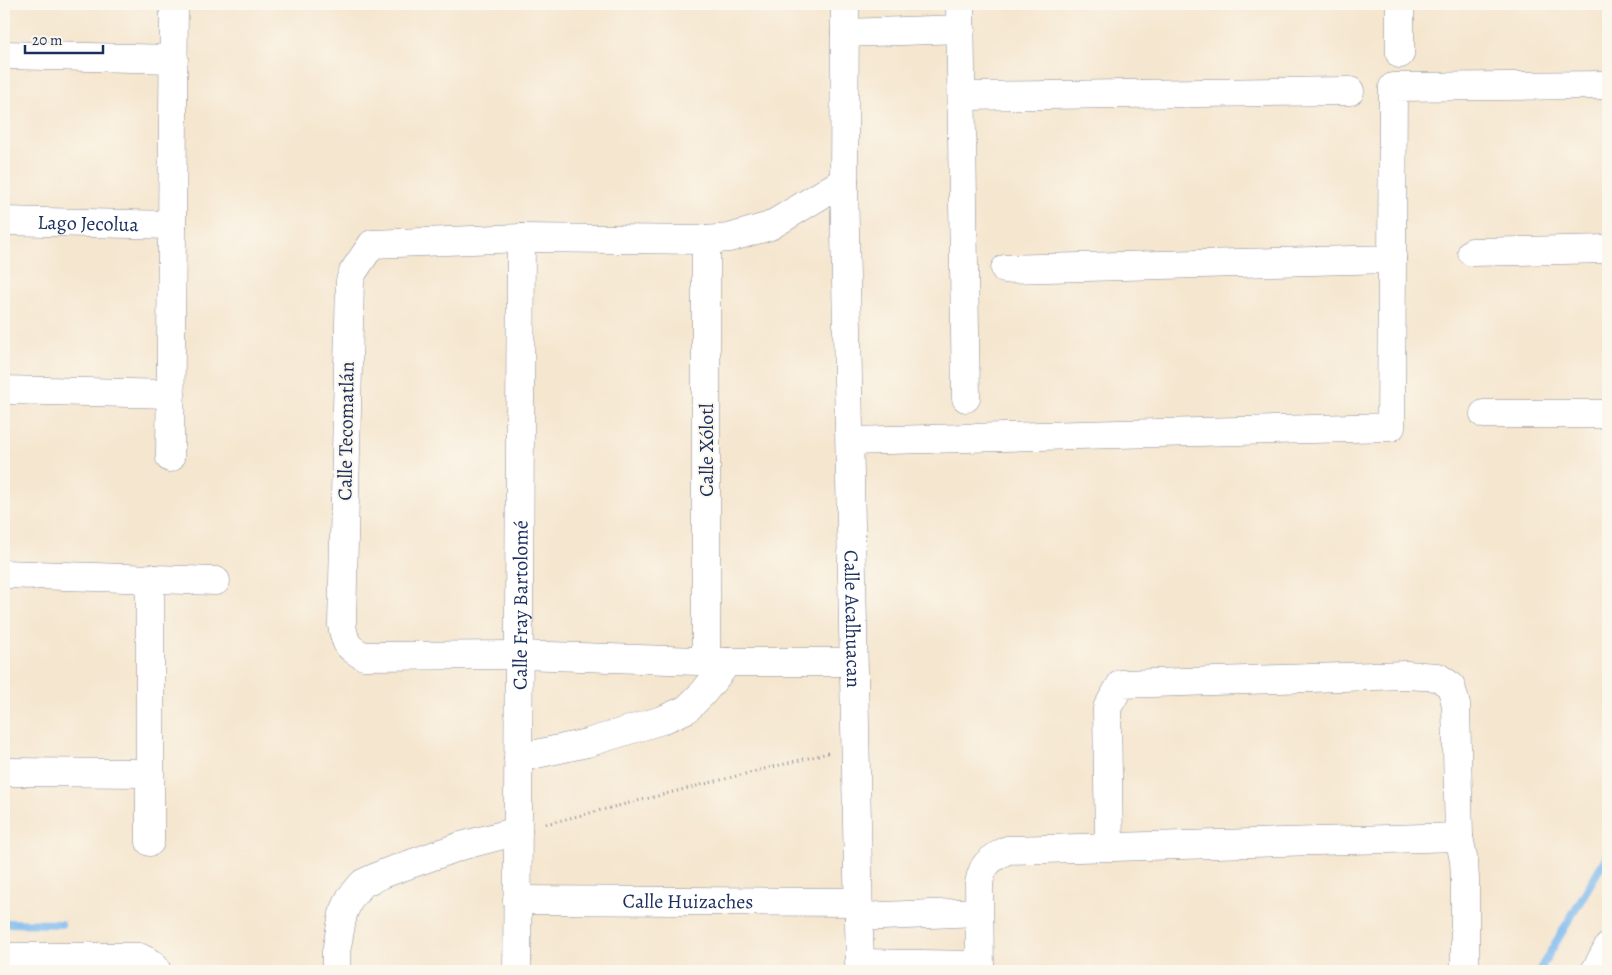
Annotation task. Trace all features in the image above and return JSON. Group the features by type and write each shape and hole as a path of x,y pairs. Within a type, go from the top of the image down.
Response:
{"street":[{"path":"170,458 174,4"},
{"name":"Calle Acalhuacan","path":"845,4 844,181 859,967"},
{"path":"1400,4 1400,54"},
{"path":"845,33 961,17 966,398"},
{"path":"4,55 174,59"},
{"path":"850,441 1391,427 1393,87 1608,85"},
{"path":"962,96 1350,92"},
{"path":"521,238 706,240 729,238 770,226 844,181"},
{"name":"Lago Jecolua","path":"4,221 172,225"},
{"name":"Calle Tecomatlán","path":"521,238 372,244 353,272 350,281 342,624 345,641 352,650 364,656 521,655 717,662 853,662"},
{"name":"Calle Fray Bartolomé","path":"516,971 521,655 521,238"},
{"name":"Calle Xólotl","path":"706,240 717,662"},
{"path":"1472,252 1608,249"},
{"path":"1005,269 1392,259"},
{"path":"4,390 171,394"},
{"path":"1484,414 1608,414"},
{"path":"4,574 216,581"},
{"path":"150,578 150,842"},
{"path":"518,758 587,743 662,720 686,709 703,693 717,662"},
{"path":"1109,846 1107,708 1121,684 1396,675 1438,677 1451,686 1456,705 1459,837 1464,861 1465,879 1465,971"},
{"path":"4,772 149,773"},
{"path":"336,971 336,952 343,914 350,898 364,884 385,874 461,846 518,831"},
{"path":"859,967 980,968 979,883 981,870 990,860 1006,850 1459,837"},
{"name":"Calle Huizaches","path":"517,900 979,912"},
{"path":"1595,971 1608,947"},
{"path":"4,957 139,957 156,968 157,971"}],"path":[{"path":"518,831 856,746"}],"waterway":[{"path":"1539,971 1608,854"},
{"path":"4,923 61,924"}]}
